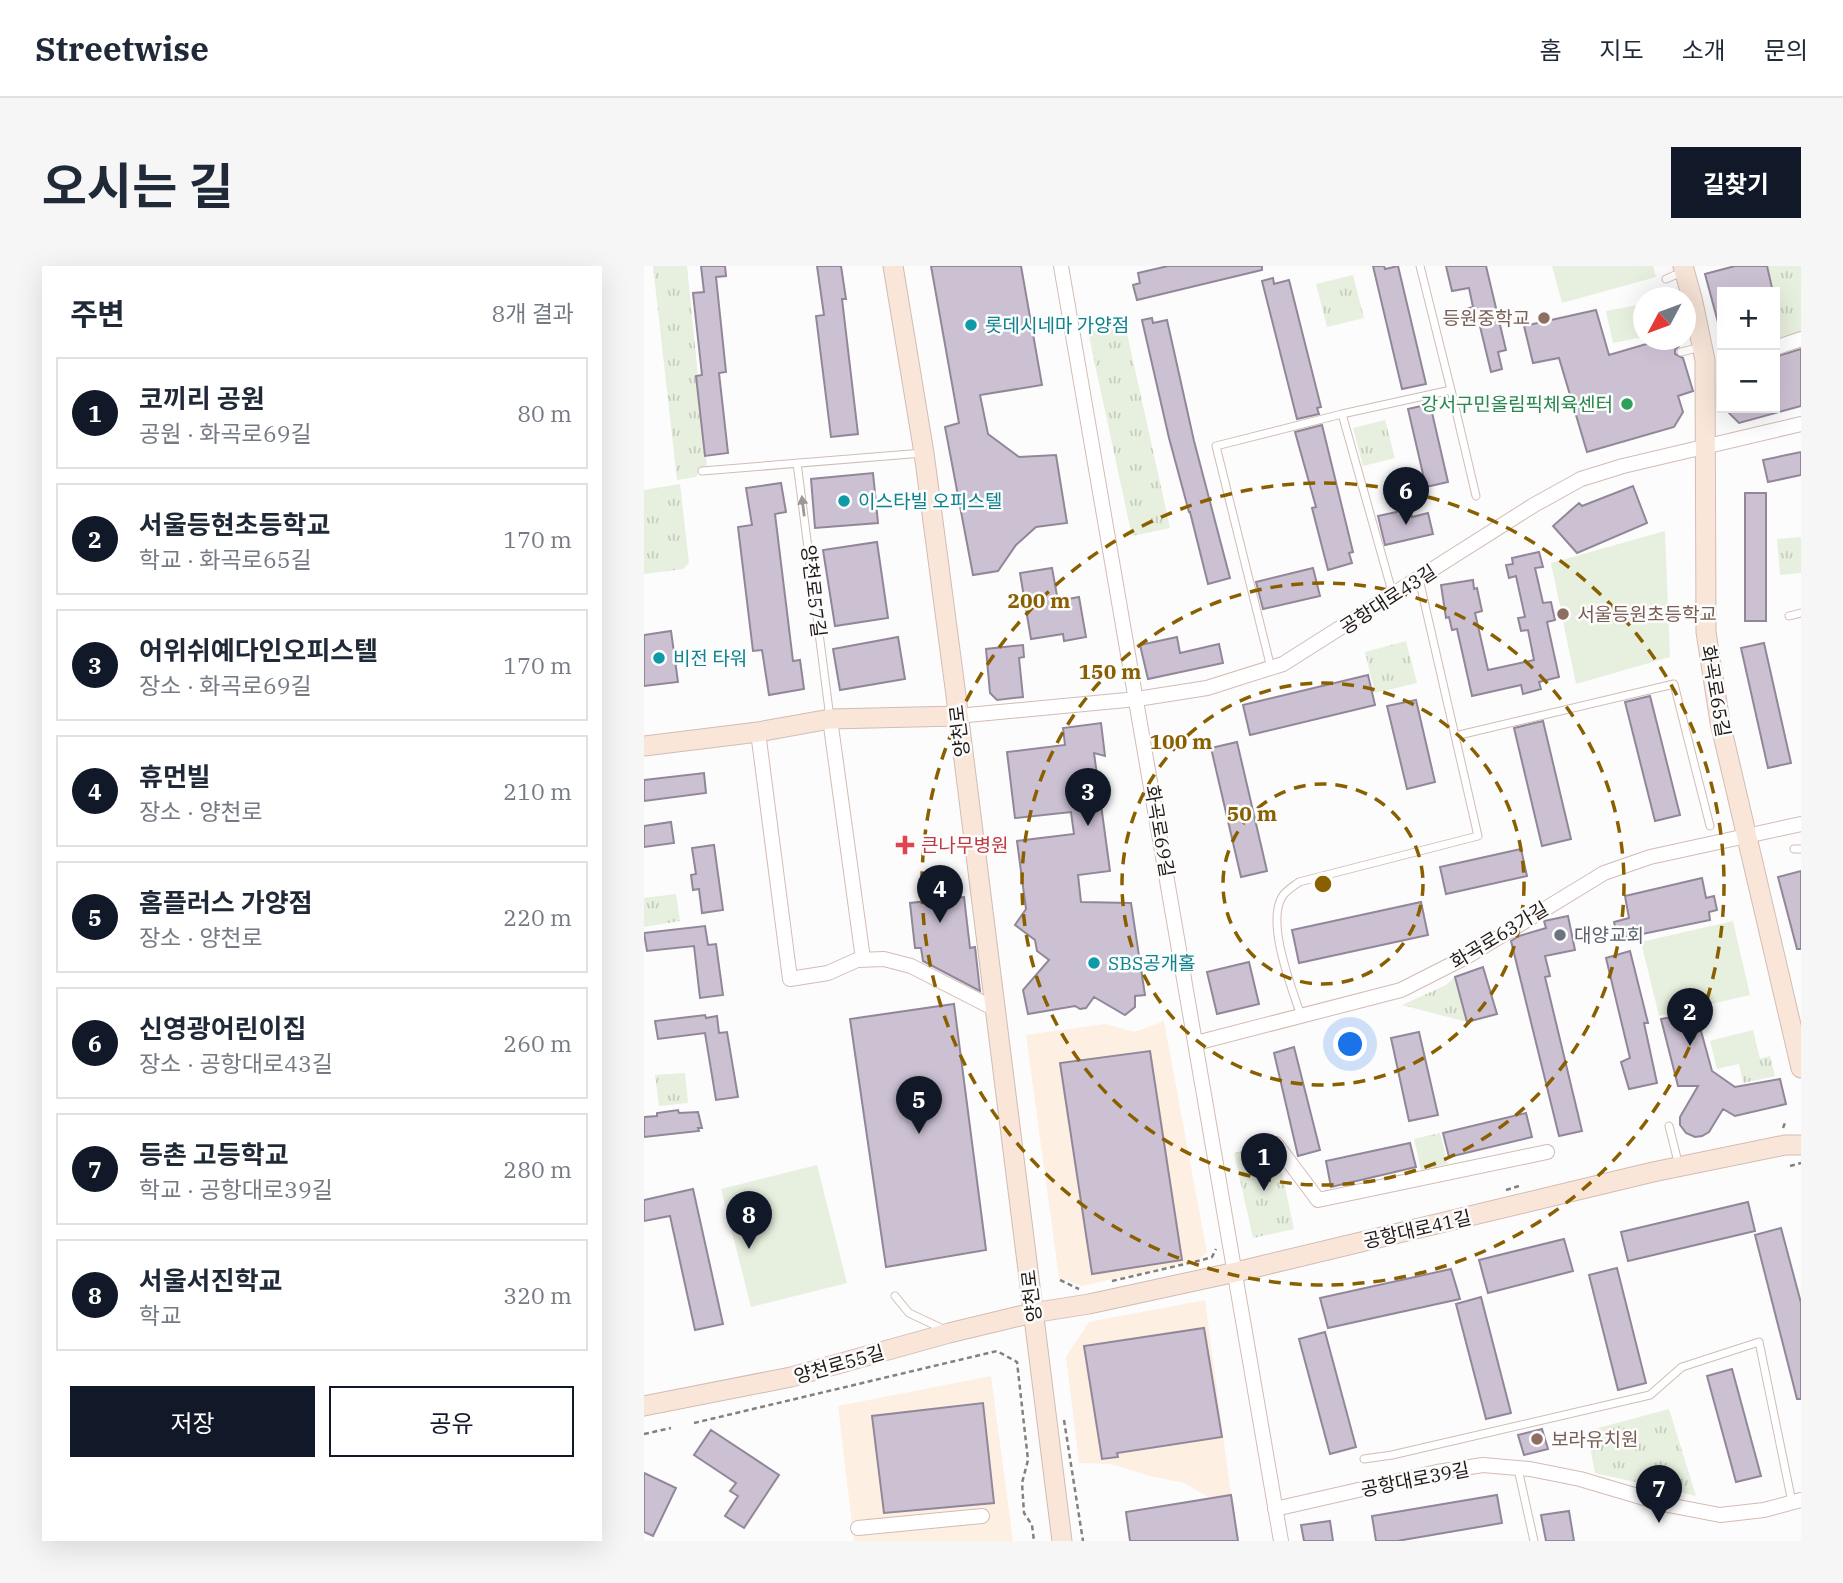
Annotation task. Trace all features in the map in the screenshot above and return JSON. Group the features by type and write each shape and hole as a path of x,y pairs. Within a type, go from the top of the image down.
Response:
{"street":[{"name":"양천로","path":"893,266 924,453 1062,1541"},
{"name":"화곡로69길","path":"1061,266 1281,1541"},
{"name":"화곡로65길","path":"1684,268 1704,359 1706,632 1720,722 1800,1057"},
{"path":"1780,346 1801,339"},
{"name":"공항대로43길","path":"957,716 1137,699 1207,688 1283,664 1534,505 1581,479 1801,424"},
{"path":"644,746 758,732 830,719 957,716"},
{"name":"양천로57길","path":"830,719 863,959"},
{"path":"758,732 790,979 828,973 863,959 884,959 911,966 995,1010"},
{"name":"화곡로63가길","path":"1196,1043 1401,990 1468,956 1604,873 1650,857 1801,824"},
{"path":"1276,1143 1318,1200 1547,1152"},
{"name":"공항대로41길","path":"1032,1313 1089,1304 1236,1272 1679,1167 1785,1145 1801,1145"},
{"name":"양천로55길","path":"644,1406 791,1377 1032,1313"},
{"name":"공항대로39길","path":"1275,1509 1437,1472 1483,1465 1580,1479 1668,1505 1720,1515 1764,1510 1797,1501"},
{"path":"858,1528 982,1516"}],"lane":[{"path":"1420,266 1476,496"},
{"path":"1666,279 1684,268"},
{"path":"1681,352 1702,347"},
{"path":"1271,668 1216,446 1451,390"},
{"path":"1342,414 1393,596"},
{"path":"702,471 924,453"},
{"name":"양천로57길","path":"797,463 830,719"},
{"path":"1301,1017 1282,958 1277,915 1282,896 1299,882 1478,836 1419,579"},
{"path":"1790,616 1801,613"},
{"path":"1455,736 1674,684 1710,826"},
{"path":"1669,1126 1679,1167"},
{"path":"895,1296 909,1312 950,1333"},
{"path":"1364,1459 1392,1455 1650,1395 1682,1367 1759,1342 1797,1501"},
{"path":"1517,1468 1534,1541"}],"path":[{"path":"1782,1129 1786,1120"},
{"path":"1790,1166 1801,1163"},
{"path":"1101,1283 1202,1260 1212,1257 1216,1249"},
{"path":"1060,1280 1082,1290"},
{"path":"694,1423 997,1351 1017,1362 1028,1461 1022,1483 1024,1513 1032,1525 1034,1541"},
{"path":"1063,1411 1083,1541"},
{"path":"644,1434 671,1428"}],"shaded area":[{"path":"1164,1021 1207,1253 1197,1260 1082,1286 1059,1278 1026,1035 1105,1024 1135,1032"},
{"path":"1205,1300 1231,1495 1212,1499 1184,1483 1111,1464 1079,1463 1066,1357 1089,1322"},
{"path":"991,1376 1013,1541 854,1541 838,1406"}],"green space":[{"path":"653,266 687,266 707,466 702,467 696,477 677,480"},
{"path":"1552,266 1653,266 1656,277 1562,303"},
{"path":"1767,266 1801,266 1801,347 1780,353 1780,287 1773,287"},
{"path":"1353,275 1364,318 1327,327 1316,284"},
{"path":"1633,306 1633,339 1613,343 1606,311"},
{"path":"1125,324 1170,528 1132,536 1088,332"},
{"path":"1385,420 1395,458 1363,466 1353,428"},
{"path":"680,484 689,563 683,569 644,574 644,490"},
{"path":"1665,531 1670,657 1576,684 1551,563"},
{"path":"1801,537 1801,573 1780,575 1777,539"},
{"path":"1406,641 1417,683 1375,693 1365,652"},
{"path":"676,894 680,921 644,927 644,898"},
{"path":"1733,921 1750,995 1659,1016 1641,942"},
{"path":"1455,977 1467,1022 1402,1005 1446,985"},
{"path":"1753,1030 1760,1059 1717,1069 1710,1041"},
{"path":"1770,1056 1775,1076 1743,1083 1739,1064"},
{"path":"685,1073 688,1103 659,1106 655,1075"},
{"path":"1440,1133 1448,1164 1421,1170 1414,1139"},
{"path":"1276,1144 1294,1229 1253,1238 1234,1153"},
{"path":"817,1165 847,1283 751,1307 721,1189"},
{"path":"1669,1409 1696,1496 1595,1473 1587,1431"}],"building":[{"path":"701,266 725,266 726,276 716,277 726,372 719,373 728,453 705,456 696,376 702,375 693,293 704,292"},
{"path":"817,266 841,266 846,299 842,299 858,434 831,437 816,316 824,315"},
{"path":"931,266 1021,266 1042,385 980,395 988,434 1019,457 1056,455 1067,523 1036,527 1016,545 998,571 973,575 945,427 959,423"},
{"path":"1168,266 1262,266 1262,270 1137,300 1133,285 1140,283 1138,273"},
{"path":"1373,266 1384,266 1385,269 1398,266 1426,384 1402,389"},
{"path":"1446,266 1486,266 1506,350 1498,352 1502,369 1491,372 1478,318 1468,321 1466,309 1473,307 1469,288 1452,291"},
{"path":"1735,266 1767,266 1772,287 1717,287 1717,319 1705,274"},
{"path":"1273,278 1274,284 1289,280 1321,407 1317,408 1319,414 1297,419 1262,281"},
{"name":"강서구민올림픽체육센터","path":"1596,310 1609,355 1633,348 1675,350 1675,354 1683,358 1693,391 1678,396 1683,412 1674,427 1587,452 1559,358 1533,363 1524,326"},
{"path":"1152,318 1153,323 1167,320 1194,441 1230,578 1208,584 1169,438 1142,320"},
{"path":"1801,349 1801,406 1780,412 1780,355"},
{"path":"1430,404 1448,482 1426,487 1408,409"},
{"path":"1729,413 1775,413 1739,423"},
{"path":"1322,425 1353,552 1349,553 1352,563 1328,570 1312,508 1316,507 1295,432"},
{"path":"1801,452 1801,475 1768,482 1763,460"},
{"name":"이스타빌 오피스텔","path":"873,473 878,523 815,528 811,479"},
{"path":"781,483 786,512 775,514 793,661 800,660 804,689 769,695 762,650 753,651 738,527 752,525 746,488"},
{"path":"1633,486 1647,523 1577,553 1553,526 1579,503 1582,506"},
{"path":"1745,493 1766,493 1766,621 1745,621"},
{"path":"1410,509 1412,517 1428,513 1433,534 1385,545 1378,516"},
{"path":"877,542 888,618 835,626 823,550"},
{"path":"1539,552 1543,567 1535,568 1543,603 1551,602 1555,620 1547,622 1559,677 1539,682 1541,689 1523,694 1521,685 1472,696 1457,629 1452,630 1449,617 1446,618 1441,585 1473,580 1482,611 1475,613 1488,670 1534,660 1528,630 1521,631 1518,618 1525,617 1516,576 1509,578 1506,565 1513,564 1512,558"},
{"path":"1052,568 1058,601 1079,597 1086,637 1064,641 1063,634 1031,639 1020,573"},
{"path":"1313,568 1320,596 1263,609 1256,582"},
{"name":"비전 타워","path":"671,631 678,682 644,686 644,635"},
{"path":"898,637 905,679 840,690 833,649"},
{"path":"1177,637 1180,653 1219,644 1223,663 1148,679 1140,645"},
{"path":"1764,643 1791,763 1768,768 1741,648"},
{"path":"1023,645 1024,657 1019,658 1023,697 997,700 990,693 986,649"},
{"path":"1368,675 1375,705 1250,735 1243,705"},
{"path":"1650,696 1680,815 1655,821 1625,702"},
{"path":"1416,700 1435,782 1407,789 1387,706"},
{"path":"1543,721 1571,839 1542,846 1514,728"},
{"path":"1101,723 1105,756 1094,753 1110,871 1078,875 1081,902 1131,903 1145,995 1135,996 1135,1007 1125,1015 1094,997 1086,1008 1075,1006 1028,1014 1023,990 1049,960 1037,951 1035,940 1015,925 1026,909 1017,841 1074,834 1071,812 1015,818 1007,752 1065,745 1063,728"},
{"path":"1237,742 1267,871 1241,877 1211,748"},
{"path":"704,773 706,793 644,801 644,780"},
{"path":"671,822 674,843 644,847 644,826"},
{"path":"714,845 723,910 702,913 699,889 693,890 691,875 696,874 692,848"},
{"path":"1521,849 1527,876 1446,894 1440,867"},
{"path":"1801,871 1801,949 1797,949 1778,877"},
{"path":"1702,878 1706,898 1714,896 1717,910 1709,912 1710,920 1618,939 1614,922 1629,918 1625,896"},
{"path":"964,897 970,948 975,947 980,991 923,961 921,948 915,948 910,903"},
{"path":"1421,902 1428,935 1299,963 1292,930"},
{"path":"1568,916 1575,950 1545,956 1550,976 1545,977 1582,1131 1559,1136 1511,941 1546,928 1544,921"},
{"path":"705,926 708,945 716,944 723,995 700,998 694,946 647,951 644,933"},
{"path":"1630,951 1648,1023 1644,1023 1657,1083 1629,1089 1621,1062 1630,1058 1606,958"},
{"path":"1249,962 1259,1004 1217,1014 1207,972"},
{"path":"1483,967 1497,1014 1467,1022 1455,977"},
{"path":"954,1004 986,1250 886,1267 850,1019"},
{"path":"1688,1014 1692,1032 1701,1031 1712,1071 1735,1087 1780,1079 1786,1104 1735,1116 1723,1109 1709,1132 1695,1137 1686,1133 1680,1125 1680,1117 1698,1086 1678,1086 1661,1019"},
{"path":"705,1015 706,1018 717,1016 719,1033 727,1032 738,1097 716,1100 705,1033 658,1039 655,1021"},
{"path":"1419,1032 1438,1115 1409,1121 1391,1038"},
{"path":"1294,1047 1320,1150 1298,1156 1274,1053"},
{"path":"1150,1051 1182,1260 1092,1274 1060,1063"},
{"path":"678,1110 679,1113 698,1112 702,1128 698,1128 699,1131 644,1137 644,1117"},
{"path":"1526,1113 1532,1137 1449,1157 1443,1133"},
{"path":"1410,1143 1416,1167 1331,1187 1326,1161"},
{"path":"693,1189 723,1324 695,1330 670,1216 644,1221 644,1200"},
{"path":"1748,1202 1755,1231 1628,1261 1621,1232"},
{"path":"1781,1228 1801,1303 1801,1399 1797,1399 1755,1235"},
{"path":"1564,1239 1573,1271 1488,1293 1479,1260"},
{"path":"1617,1268 1646,1383 1618,1390 1589,1275"},
{"path":"1451,1269 1460,1299 1328,1328 1320,1298"},
{"path":"1481,1297 1511,1413 1486,1419 1456,1304"},
{"path":"1204,1328 1222,1437 1117,1453 1118,1457 1102,1459 1084,1346"},
{"path":"1325,1332 1356,1447 1330,1454 1299,1339"},
{"path":"1732,1369 1761,1476 1736,1482 1707,1376"},
{"path":"983,1403 994,1503 884,1513 872,1416"},
{"path":"1542,1429 1548,1449 1524,1455 1518,1435"},
{"path":"711,1430 779,1475 744,1528 725,1516 738,1496 730,1491 736,1483 694,1455"},
{"path":"644,1473 676,1488 653,1536 644,1532"},
{"path":"1231,1495 1238,1541 1130,1541 1126,1512"},
{"path":"1497,1495 1502,1523 1397,1541 1376,1541 1372,1516"},
{"path":"1569,1511 1574,1541 1546,1541 1541,1515"},
{"path":"1330,1521 1333,1541 1304,1541 1301,1525"}],"place":[{"name":"등원중학교","path":"1544,318"},
{"name":"롯데시네마 가양점","path":"971,325"},
{"name":"강서구민올림픽체육센터","path":"1627,404"},
{"name":"이스타빌 오피스텔","path":"844,501"},
{"name":"신영광어린이집","path":"1406,525"},
{"name":"서울등원초등학교","path":"1563,614"},
{"name":"비전 타워","path":"659,658"},
{"name":"어위쉬예다인오피스텔","path":"1088,826"},
{"name":"큰나무병원","path":"905,845"},
{"name":"휴먼빌","path":"940,923"},
{"name":"대양교회","path":"1560,935"},
{"name":"SBS공개홀","path":"1094,963"},
{"name":"서울등현초등학교","path":"1690,1046"},
{"name":"홈플러스 가양점","path":"919,1134"},
{"name":"코끼리 공원","path":"1264,1191"},
{"name":"서울서진학교","path":"749,1249"},
{"name":"보라유치원","path":"1537,1439"},
{"name":"등촌 고등학교","path":"1659,1523"}]}
